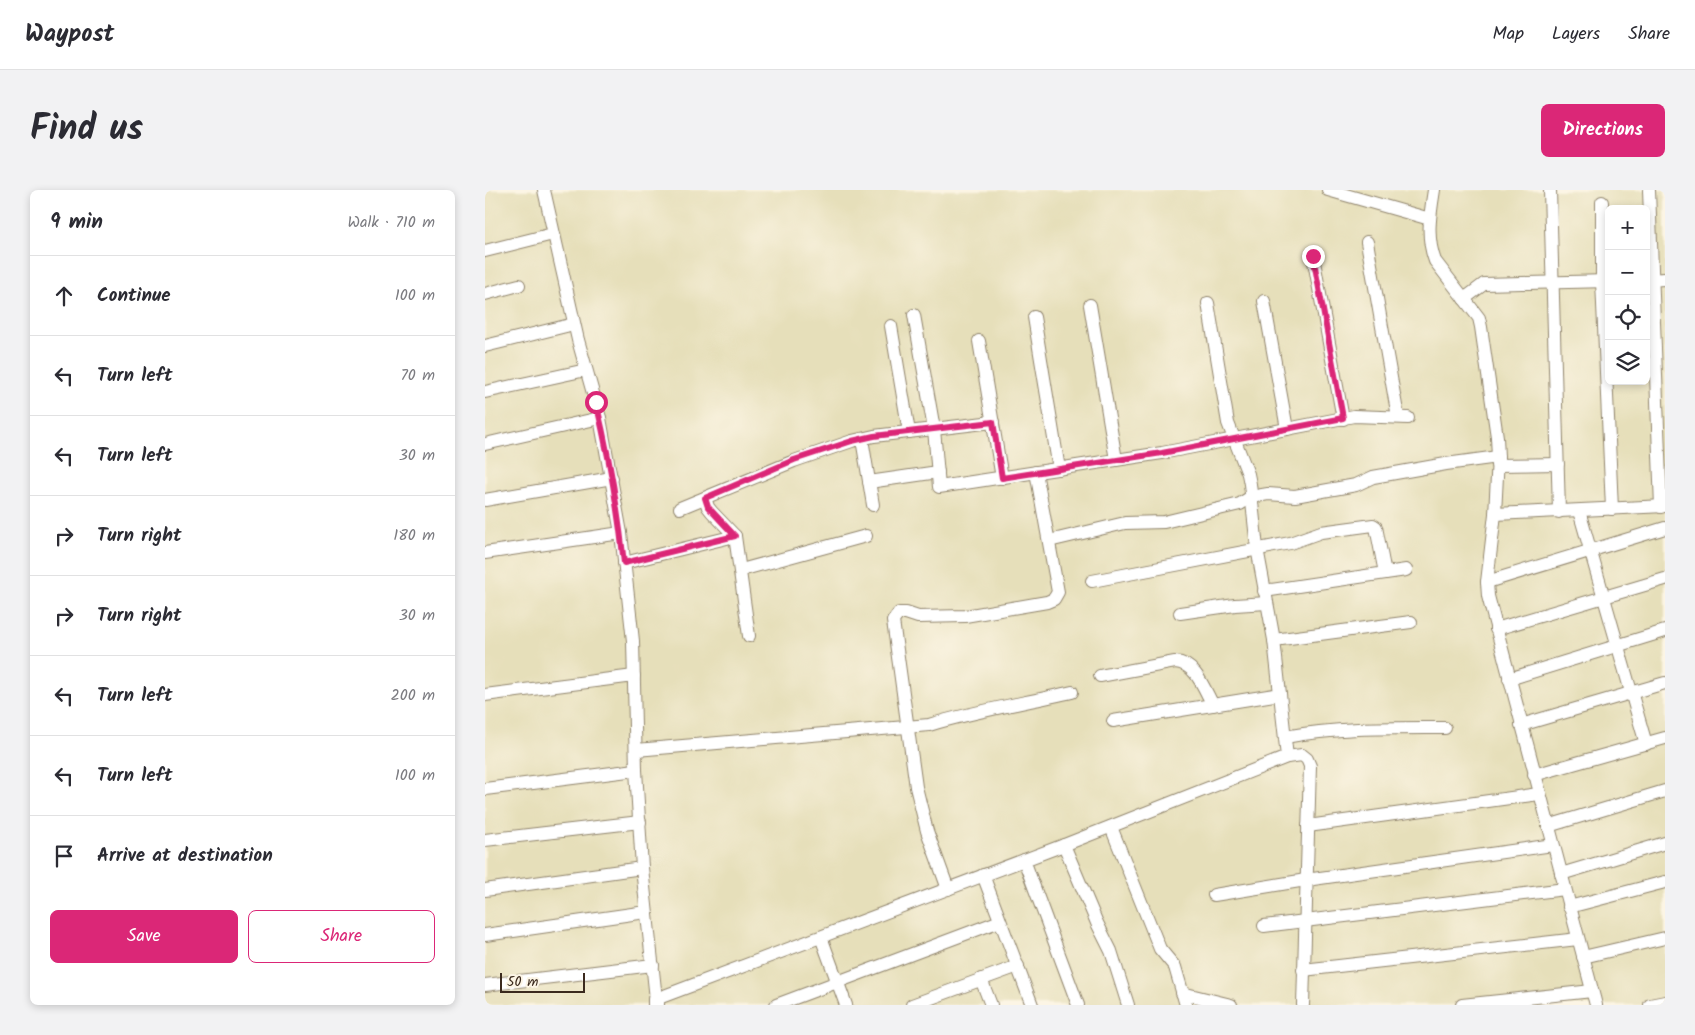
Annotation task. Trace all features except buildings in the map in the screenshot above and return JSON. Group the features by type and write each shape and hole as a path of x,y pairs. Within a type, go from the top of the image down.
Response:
{"street":[{"path":"544,190 574,324 600,418 621,532 633,641 642,868 656,1002 1111,827 1287,757 1302,755 1307,758 1310,766 1303,1005"},
{"path":"1328,190 1430,219"},
{"path":"1434,190 1429,240 1435,261 1479,318 1497,436 1498,461 1495,514 1487,582 1488,596 1595,1005"},
{"path":"1550,190 1559,512"},
{"path":"1649,190 1649,250"},
{"path":"1464,299 1484,284 1605,281 1602,202"},
{"path":"485,251 553,234"},
{"path":"914,316 934,429 939,487 1116,460 1354,416 1403,418 1367,242"},
{"path":"1313,256 1343,418"},
{"path":"1650,280 1665,279"},
{"path":"485,294 519,285"},
{"path":"1605,295 1611,509"},
{"path":"1495,514 1663,507 1650,295"},
{"path":"1264,301 1287,429"},
{"path":"1208,303 1228,424 1248,474 1257,548 1274,640 1287,757"},
{"path":"1089,305 1116,460"},
{"path":"1034,317 1059,469"},
{"path":"485,346 574,324"},
{"path":"891,326 909,432"},
{"path":"979,341 1002,478"},
{"path":"485,392 586,370"},
{"path":"485,444 600,418"},
{"path":"680,508 794,460 862,439 993,422"},
{"path":"862,439 873,505"},
{"path":"1049,542 1125,523 1164,522 1240,504 1251,497 1269,494 1295,496 1356,484 1373,477 1446,464 1498,461 1558,464"},
{"path":"869,482 938,472"},
{"path":"948,889 916,787 893,621 899,613 918,617 965,616 1047,602 1054,599 1058,592 1036,472"},
{"path":"485,500 611,478"},
{"path":"705,498 708,507 735,536 749,636"},
{"path":"1579,511 1646,744"},
{"path":"1092,581 1290,543 1321,532 1373,525 1377,527 1379,534 1385,573"},
{"path":"1487,582 1665,528"},
{"path":"485,553 621,532"},
{"path":"624,563 735,536"},
{"path":"741,570 866,536"},
{"path":"1180,613 1235,605 1265,597 1406,570"},
{"path":"1496,629 1665,578"},
{"path":"1274,640 1411,622"},
{"path":"1509,679 1665,631"},
{"path":"1100,676 1181,662 1188,665 1194,671 1213,705"},
{"path":"485,695 634,676"},
{"path":"1521,725 1665,683"},
{"path":"636,750 929,725 960,716 1072,692"},
{"path":"1113,721 1280,694"},
{"path":"1285,737 1347,729 1445,728"},
{"path":"1534,775 1665,738"},
{"path":"485,790 637,770"},
{"path":"1548,826 1665,791"},
{"path":"1308,826 1539,794"},
{"path":"485,840 640,822"},
{"path":"1111,827 1160,950 1175,967 1184,999 1231,1005"},
{"path":"1561,874 1665,843"},
{"path":"1064,845 1111,951 1128,1005"},
{"path":"1214,895 1553,845"},
{"path":"1024,860 1078,1005"},
{"path":"485,890 642,868"},
{"path":"983,875 1032,1005"},
{"path":"1569,907 1665,882"},
{"path":"1265,926 1565,889"},
{"path":"485,935 646,912"},
{"path":"776,1005 1000,921"},
{"path":"821,937 846,1005"},
{"path":"1583,957 1665,938"},
{"path":"1303,970 1578,939"},
{"path":"485,985 653,965"},
{"path":"911,1005 943,1000 981,979 1017,966"},
{"path":"981,979 991,1005"},
{"path":"1462,1005 1592,990"}],"route":[{"path":"596,402 621,532 624,563 735,536 708,507 705,498 794,460 852,441 874,436 993,422 1002,478 1162,453 1343,418 1313,256"}]}
